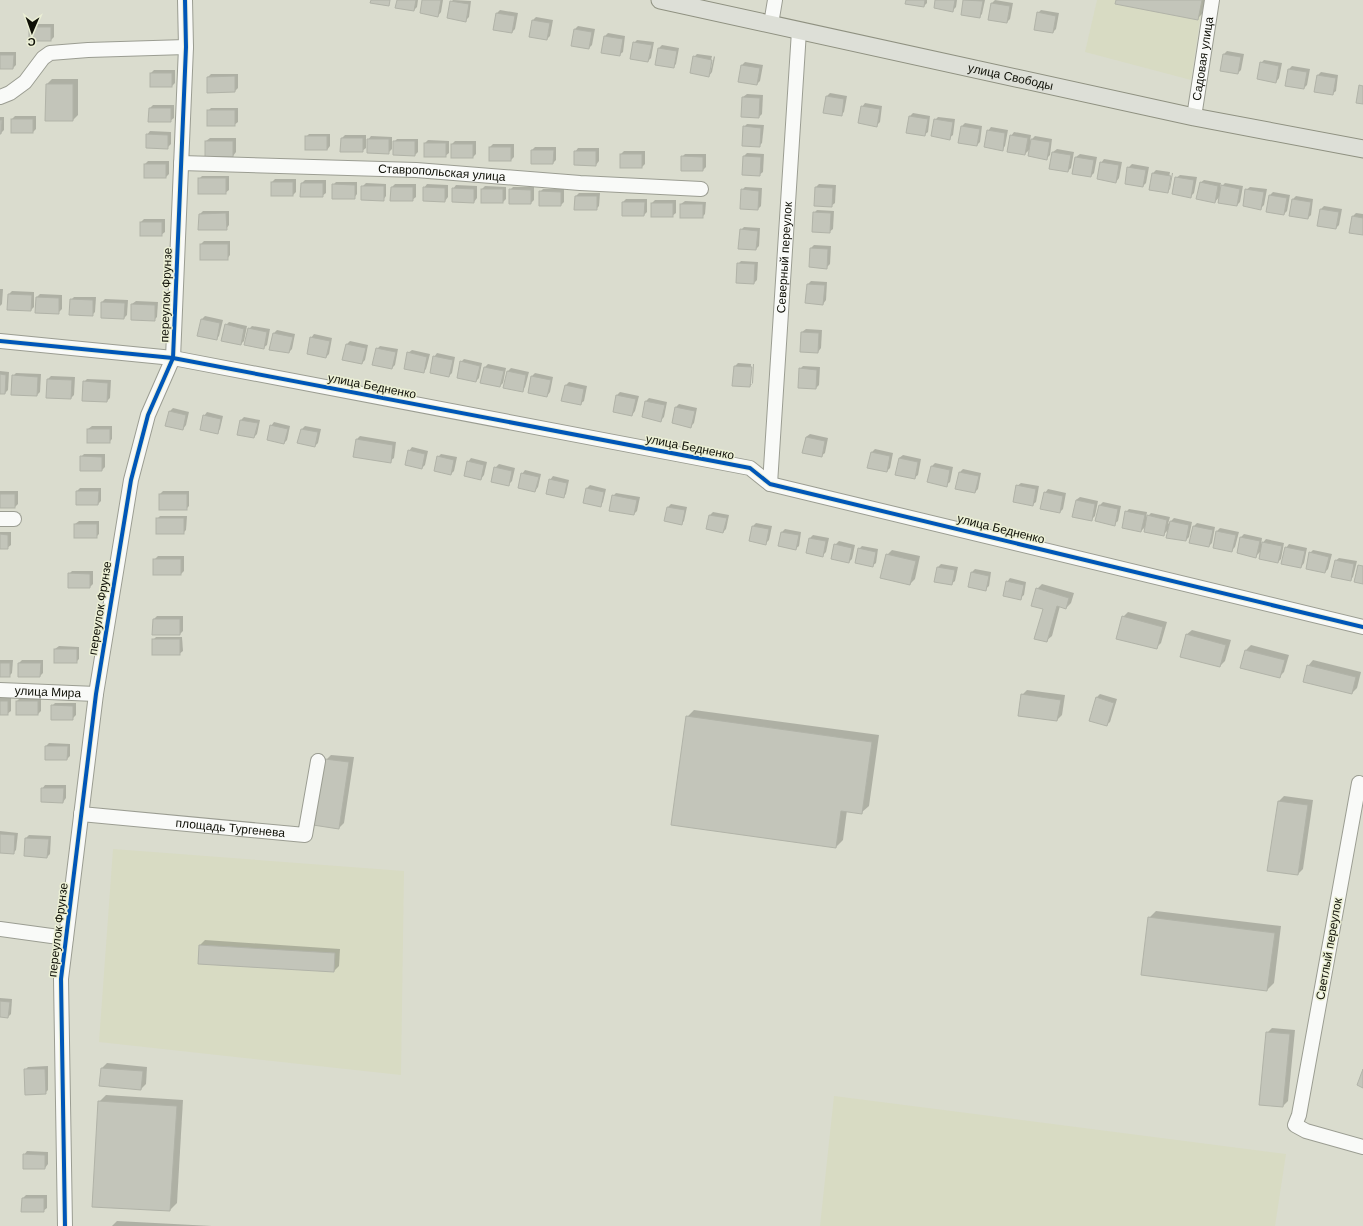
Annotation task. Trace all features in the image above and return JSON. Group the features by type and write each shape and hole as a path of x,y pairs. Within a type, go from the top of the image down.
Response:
{"main road":[{"name":"улица Свободы","path":"660,0 1194,117 1363,150"}],"street":[{"name":"переулок Фрунзе","path":"65,1226 61,980 96,694 131,480 148,415 173,358 186,47 185,0"},
{"path":"771,24 775,0"},
{"name":"Садовая улица","path":"1194,117 1212,0"},
{"name":"Северный переулок","path":"770,484 799,31"},
{"path":"0,97 10,93 25,82 43,58 50,53 88,50 186,47"},
{"name":"Ставропольская улица","path":"182,163 416,170 701,189"},
{"name":"улица Бедненко","path":"0,341 173,358 750,468 770,484 1363,627"},
{"name":"улица Мира","path":"0,690 96,694"},
{"name":"площадь Тургенева","path":"81,814 305,835 318,761"},
{"name":"Светлый переулок","path":"1359,783 1299,1115 1295,1126 1306,1131 1363,1147"},
{"path":"0,929 66,938"}],"shaded area":[{"path":"1097,0 1203,0 1191,80 1085,52"},
{"path":"113,849 404,871 401,1075 99,1042"},
{"path":"834,1096 1286,1154 1275,1226 820,1226"}],"building":[{"path":"371,0 390,0 389,6 370,3"},
{"path":"397,0 416,0 414,11 395,8"},
{"path":"422,0 441,0 438,17 420,13"},
{"path":"906,0 925,0 924,7 905,4"},
{"path":"935,0 955,0 953,12 934,8"},
{"path":"963,0 983,1 980,18 961,15"},
{"path":"1116,0 1202,0 1198,20 1115,4"},
{"path":"450,1 469,4 466,22 447,18"},
{"path":"991,3 1010,6 1007,23 988,20"},
{"path":"1037,12 1056,16 1053,33 1034,30"},
{"path":"496,13 515,16 512,33 493,30"},
{"path":"532,20 550,23 547,40 529,37"},
{"path":"29,27 51,27 51,41 29,41"},
{"path":"574,29 592,32 589,49 571,46"},
{"path":"604,36 623,39 620,56 601,53"},
{"path":"633,42 652,45 648,62 630,59"},
{"path":"658,48 677,51 674,68 655,65"},
{"path":"1223,54 1241,57 1238,74 1220,71"},
{"path":"0,55 14,55 13,69 0,69"},
{"path":"693,56 712,60 709,77 690,73"},
{"path":"1260,62 1279,66 1276,83 1257,79"},
{"path":"741,65 760,68 757,85 738,82"},
{"path":"1288,69 1307,72 1304,89 1285,86"},
{"path":"150,73 172,73 172,87 150,87"},
{"path":"1317,75 1336,78 1333,95 1314,92"},
{"path":"235,76 235,92 207,93 207,77"},
{"path":"46,84 73,84 73,121 45,121"},
{"path":"1359,85 1363,86 1363,104 1356,103"},
{"path":"826,96 844,99 842,116 823,113"},
{"path":"742,97 760,98 759,118 741,117"},
{"path":"861,106 880,109 877,127 858,123"},
{"path":"149,108 171,108 171,122 148,122"},
{"path":"207,110 235,110 235,126 207,126"},
{"path":"909,116 928,119 925,136 906,133"},
{"path":"11,119 33,119 33,133 11,133"},
{"path":"934,119 953,122 950,140 931,136"},
{"path":"0,120 2,120 1,134 0,134"},
{"path":"743,126 761,128 760,147 742,146"},
{"path":"961,126 980,129 977,146 958,143"},
{"path":"987,130 1005,133 1003,151 984,147"},
{"path":"146,134 168,135 168,149 146,148"},
{"path":"1010,135 1028,138 1025,155 1007,152"},
{"path":"305,136 327,136 327,150 305,150"},
{"path":"341,138 363,138 363,152 340,152"},
{"path":"367,139 389,139 389,154 367,153"},
{"path":"1031,139 1050,142 1047,160 1028,156"},
{"path":"205,141 233,141 233,157 205,157"},
{"path":"393,141 415,141 415,156 393,155"},
{"path":"424,143 446,143 446,157 424,157"},
{"path":"451,144 473,144 473,158 451,158"},
{"path":"489,147 511,147 511,161 489,161"},
{"path":"531,150 554,150 553,164 531,164"},
{"path":"574,151 596,151 596,166 574,165"},
{"path":"1052,152 1071,155 1068,172 1049,169"},
{"path":"620,154 642,154 642,168 620,168"},
{"path":"681,156 703,157 703,171 681,171"},
{"path":"743,156 761,157 760,176 742,175"},
{"path":"1075,157 1094,160 1091,177 1072,174"},
{"path":"1100,162 1119,165 1116,183 1097,179"},
{"path":"144,164 166,164 166,178 144,178"},
{"path":"1127,167 1146,170 1143,187 1125,184"},
{"path":"1152,173 1171,176 1168,193 1149,190"},
{"path":"1175,177 1194,180 1191,198 1172,194"},
{"path":"198,178 226,178 226,194 198,194"},
{"path":"271,182 293,182 293,196 271,196"},
{"path":"1200,182 1218,186 1215,203 1196,199"},
{"path":"301,183 323,183 323,197 300,197"},
{"path":"332,184 355,185 355,199 332,199"},
{"path":"1221,185 1240,189 1237,206 1218,203"},
{"path":"361,186 384,186 384,201 361,200"},
{"path":"391,187 413,187 413,201 390,201"},
{"path":"423,187 445,188 445,202 423,201"},
{"path":"815,187 833,188 832,207 814,206"},
{"path":"452,188 474,189 474,203 452,202"},
{"path":"481,189 503,189 503,203 481,203"},
{"path":"509,189 531,190 531,204 509,204"},
{"path":"741,189 759,191 758,210 740,209"},
{"path":"1245,189 1264,192 1261,210 1243,206"},
{"path":"539,191 561,192 561,206 539,206"},
{"path":"1269,195 1287,198 1284,215 1266,212"},
{"path":"575,196 597,196 597,210 574,210"},
{"path":"1292,199 1311,202 1308,219 1289,216"},
{"path":"622,202 645,202 644,216 622,216"},
{"path":"651,203 673,203 673,217 651,217"},
{"path":"680,204 703,204 703,218 680,218"},
{"path":"1320,209 1339,212 1336,229 1317,226"},
{"path":"813,212 831,213 830,233 812,232"},
{"path":"226,213 227,230 198,230 199,214"},
{"path":"1352,216 1363,218 1363,235 1349,233"},
{"path":"140,222 162,222 162,236 140,236"},
{"path":"740,229 758,231 756,250 738,249"},
{"path":"200,244 228,244 228,260 200,260"},
{"path":"810,248 828,249 827,269 809,267"},
{"path":"737,263 755,264 754,284 736,283"},
{"path":"807,284 825,285 823,305 805,303"},
{"path":"8,294 32,295 31,311 7,310"},
{"path":"36,297 59,298 59,314 35,313"},
{"path":"70,299 93,300 93,316 69,315"},
{"path":"101,302 125,303 124,319 101,318"},
{"path":"131,304 155,305 155,321 131,320"},
{"path":"201,319 220,323 217,340 197,336"},
{"path":"225,324 244,329 241,345 221,341"},
{"path":"248,328 267,332 264,349 244,345"},
{"path":"801,332 819,333 818,353 800,352"},
{"path":"273,333 293,337 289,353 269,350"},
{"path":"310,337 330,341 326,358 307,354"},
{"path":"346,344 366,348 362,364 342,360"},
{"path":"376,348 396,352 392,369 372,365"},
{"path":"407,352 427,357 424,373 404,369"},
{"path":"433,356 453,360 449,377 430,373"},
{"path":"460,361 480,366 476,382 457,378"},
{"path":"734,366 752,367 750,387 732,386"},
{"path":"484,367 504,371 500,387 480,383"},
{"path":"799,368 817,370 816,389 798,388"},
{"path":"507,371 526,375 523,392 503,388"},
{"path":"0,374 6,375 5,394 0,394"},
{"path":"12,375 38,377 37,396 11,395"},
{"path":"531,376 551,380 547,397 528,393"},
{"path":"47,379 72,380 71,399 46,398"},
{"path":"83,381 108,383 107,402 82,401"},
{"path":"565,385 584,389 581,405 561,401"},
{"path":"616,395 636,399 632,416 613,412"},
{"path":"645,401 665,405 661,422 642,417"},
{"path":"675,407 695,411 691,428 672,423"},
{"path":"169,411 186,415 183,430 165,426"},
{"path":"203,415 221,419 218,434 200,430"},
{"path":"240,420 258,423 254,438 237,435"},
{"path":"270,425 288,429 284,444 267,440"},
{"path":"87,429 110,429 110,443 87,443"},
{"path":"301,429 318,432 315,447 297,443"},
{"path":"806,437 825,441 822,457 802,453"},
{"path":"356,439 393,445 391,463 353,457"},
{"path":"408,450 425,454 422,469 405,465"},
{"path":"871,452 890,456 887,472 867,468"},
{"path":"80,456 102,457 102,471 80,471"},
{"path":"437,456 454,460 451,475 434,471"},
{"path":"899,458 918,462 915,479 895,475"},
{"path":"467,461 484,465 481,480 464,476"},
{"path":"931,466 950,470 947,487 927,482"},
{"path":"494,467 512,471 509,486 491,482"},
{"path":"959,472 979,476 975,493 955,489"},
{"path":"521,473 539,477 535,492 518,488"},
{"path":"549,479 567,483 564,498 546,494"},
{"path":"1016,485 1036,489 1033,506 1013,502"},
{"path":"586,488 604,492 601,507 583,503"},
{"path":"76,491 99,491 98,505 76,505"},
{"path":"1044,492 1063,496 1060,513 1040,509"},
{"path":"0,494 15,494 15,508 0,508"},
{"path":"159,494 187,494 187,510 159,510"},
{"path":"612,495 637,500 634,515 609,511"},
{"path":"1076,500 1095,504 1092,521 1072,517"},
{"path":"1099,505 1118,509 1115,526 1095,521"},
{"path":"667,507 685,510 682,525 664,521"},
{"path":"1125,511 1145,515 1141,532 1122,528"},
{"path":"709,515 727,518 723,533 706,529"},
{"path":"1147,515 1167,520 1164,536 1144,532"},
{"path":"156,518 184,518 184,534 156,534"},
{"path":"1170,521 1189,525 1186,541 1166,538"},
{"path":"74,524 97,524 97,538 74,538"},
{"path":"752,526 769,529 766,545 749,541"},
{"path":"1193,526 1213,530 1209,547 1189,543"},
{"path":"1216,531 1236,535 1232,552 1213,548"},
{"path":"781,532 799,535 796,550 778,546"},
{"path":"0,534 8,535 8,549 0,549"},
{"path":"1240,537 1260,541 1256,558 1237,553"},
{"path":"809,538 826,541 823,557 806,553"},
{"path":"1262,542 1282,546 1278,563 1259,559"},
{"path":"834,544 852,548 849,563 831,559"},
{"path":"1285,547 1305,551 1301,568 1281,564"},
{"path":"858,548 876,552 873,567 855,563"},
{"path":"1309,552 1329,557 1325,573 1306,569"},
{"path":"886,554 916,561 910,585 880,578"},
{"path":"153,559 181,559 181,575 153,575"},
{"path":"1335,560 1354,564 1351,581 1331,577"},
{"path":"1358,565 1363,566 1363,584 1354,582"},
{"path":"937,567 955,570 952,585 934,582"},
{"path":"971,572 989,576 986,591 968,587"},
{"path":"68,573 90,574 90,588 68,588"},
{"path":"1006,581 1024,585 1021,600 1003,596"},
{"path":"1036,588 1069,598 1066,609 1057,606 1047,642 1034,639 1043,609 1031,606"},
{"path":"1122,616 1163,627 1157,649 1116,639"},
{"path":"153,619 180,619 180,635 152,635"},
{"path":"1186,634 1226,645 1220,667 1180,657"},
{"path":"152,639 180,639 180,655 152,655"},
{"path":"54,649 77,649 77,663 54,663"},
{"path":"1245,650 1285,660 1280,678 1240,668"},
{"path":"0,663 10,663 10,677 0,677"},
{"path":"18,663 41,663 40,677 18,677"},
{"path":"1307,665 1356,677 1352,694 1303,682"},
{"path":"1021,694 1061,700 1057,721 1018,716"},
{"path":"1096,697 1114,703 1107,726 1089,721"},
{"path":"0,701 8,701 8,715 0,715"},
{"path":"16,701 38,701 38,715 16,715"},
{"path":"51,705 73,706 73,720 51,720"},
{"path":"686,716 872,742 862,814 841,811 836,848 671,825"},
{"path":"45,746 68,746 67,760 45,760"},
{"path":"325,759 349,762 339,829 313,825"},
{"path":"41,788 64,788 63,803 41,802"},
{"path":"1278,801 1308,805 1298,875 1267,871"},
{"path":"0,834 15,835 14,854 0,853"},
{"path":"25,838 49,839 47,858 24,856"},
{"path":"1148,917 1275,933 1267,991 1141,975"},
{"path":"199,945 335,953 334,972 198,964"},
{"path":"0,1001 10,1002 8,1018 0,1017"},
{"path":"1266,1032 1290,1034 1283,1107 1259,1105"},
{"path":"101,1068 143,1071 141,1090 99,1086"},
{"path":"24,1069 45,1069 46,1094 25,1095"},
{"path":"1363,1069 1363,1088 1357,1085"},
{"path":"98,1101 177,1106 170,1211 92,1207"},
{"path":"23,1154 45,1155 45,1169 23,1169"},
{"path":"22,1198 44,1198 44,1212 21,1212"}],"cycle path":[{"path":"65,1226 61,979 96,694 131,480 148,415 173,358 186,47 185,0"},
{"path":"0,341 173,358 750,468 770,484 1363,627"}]}
